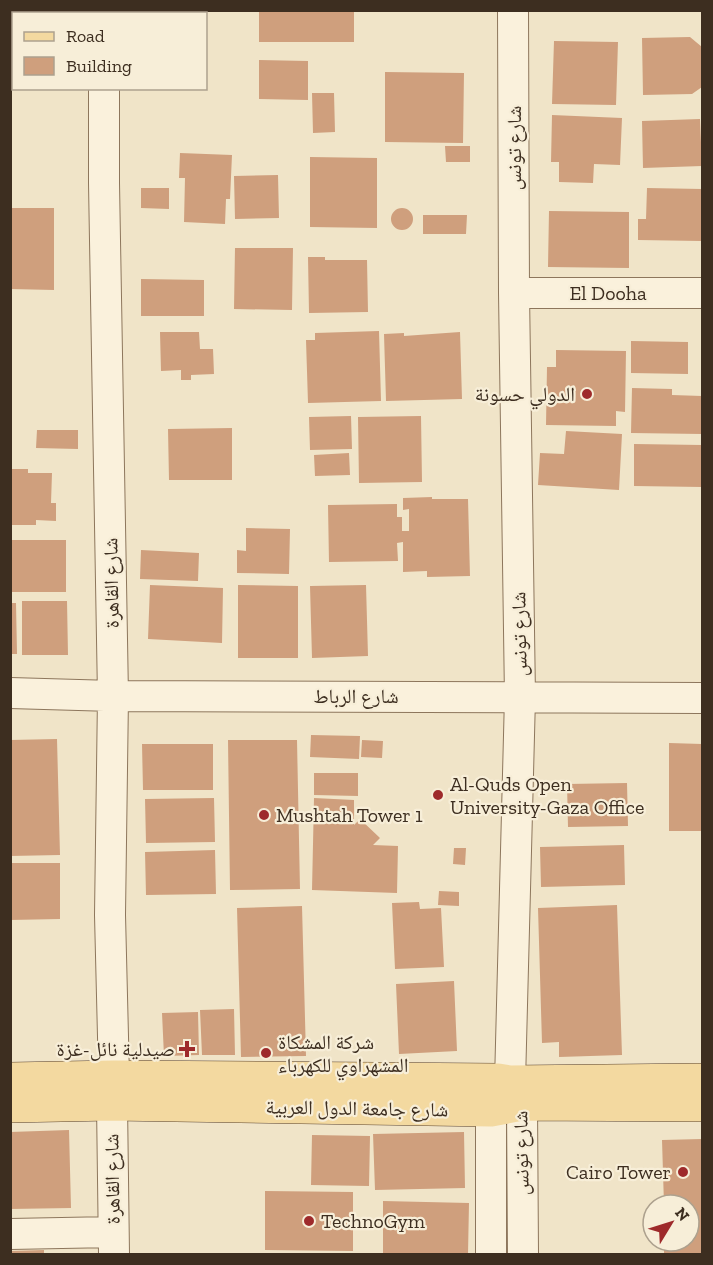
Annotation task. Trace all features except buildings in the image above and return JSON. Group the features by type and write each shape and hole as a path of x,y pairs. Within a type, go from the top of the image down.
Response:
{"main road":[{"name":"شارع جامعة الدول العربية","path":"10,1078 113,1090 505,1094 702,1105"},
{"name":"شارع جامعة الدول العربية","path":"505,1094 702,1080"},
{"name":"شارع جامعة الدول العربية","path":"10,1106 113,1090"}],"street":[{"name":"شارع تونس","path":"491,1254 505,1094 520,697 514,293 513,10"},
{"name":"شارع القاهرة","path":"104,90 113,696 110,915 113,1243"},
{"name":"El Dooha","path":"514,293 702,293"},
{"name":"شارع الرباط","path":"10,693 113,696 702,698"},
{"name":"شارع تونس","path":"505,1094 523,1254"},
{"path":"10,1234 113,1243"}],"place":[{"name":"الدولي حسونة","path":"587,394"},
{"name":"Al-Quds Open University-Gaza Office","path":"438,795"},
{"name":"Mushtah Tower 1","path":"264,815"},
{"name":"صيدلية نائل-غزة","path":"187,1049"},
{"name":"شركة المشكاة المشهراوي للكهرباء","path":"266,1053"},
{"name":"Cairo Tower","path":"683,1172"},
{"name":"TechnoGym","path":"309,1221"}]}
